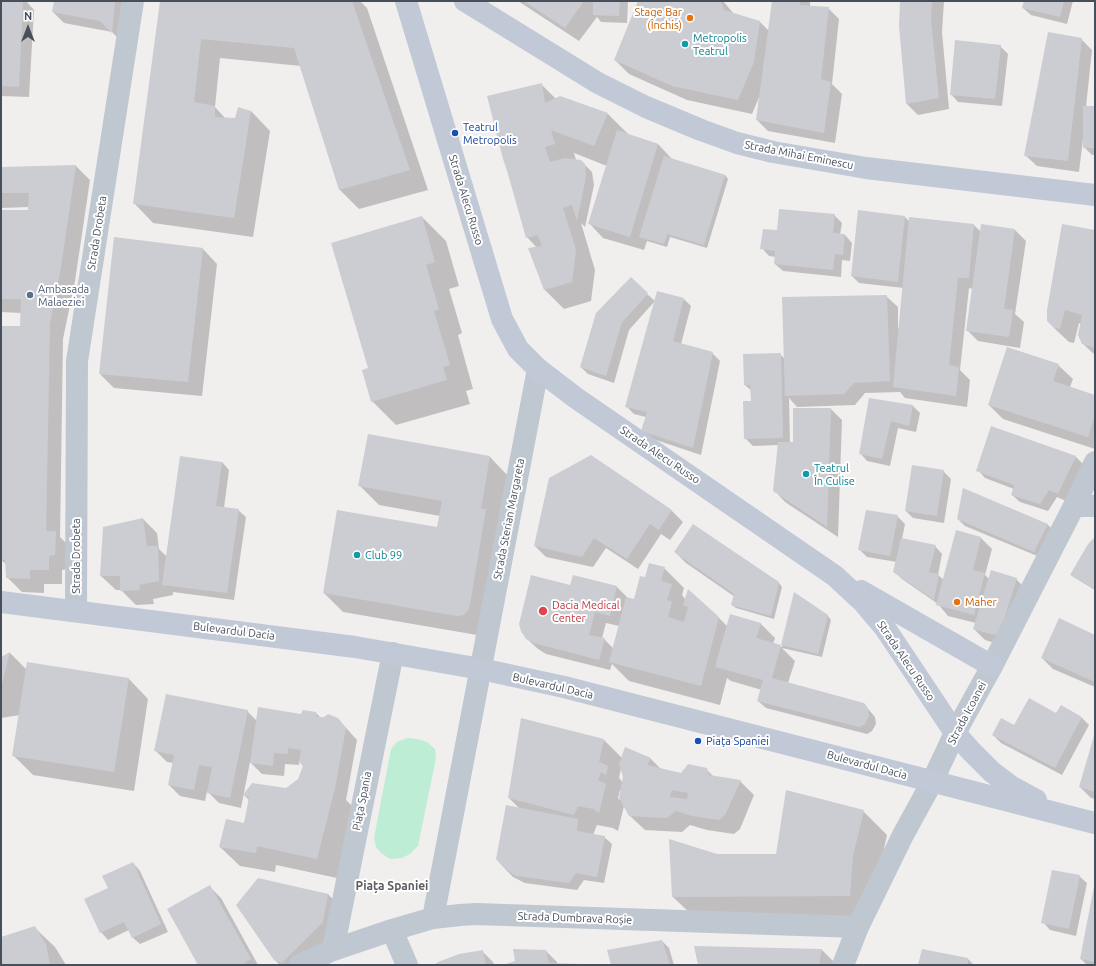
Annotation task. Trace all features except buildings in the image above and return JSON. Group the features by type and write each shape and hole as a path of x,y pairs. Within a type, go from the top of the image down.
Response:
{"main road":[{"name":"Strada Alecu Russo","path":"406,1 502,320 518,349 538,369 576,398 835,576 863,602 885,628 955,733 971,752 997,776 1012,787 1059,813"},
{"name":"Strada Mihai Eminescu","path":"465,1 598,83 646,107 694,128 736,142 773,152 866,168 1095,195"},
{"path":"835,576 992,666"},
{"name":"Bulevardul Dacia","path":"1,602 393,653 481,669 578,691 1095,823"}],"street":[{"name":"Strada Drobeta","path":"76,611 77,361 133,1"},
{"name":"Strada Sterian Margareta","path":"481,669 538,369"},
{"name":"Strada Icoanei","path":"843,965 858,927 903,835 932,782 955,733 1085,506 1095,462"},
{"name":"Piața Spania","path":"333,950 393,653"},
{"path":"433,918 481,669"},
{"name":"Strada Dumbrava Roșie","path":"300,965 333,950 433,918 476,914 858,927"},
{"path":"392,930 407,965"}],"green space":[{"path":"407,738 427,742 435,749 436,758 418,846 410,854 402,858 390,859 381,853 376,847 374,838 391,749 397,742"}],"place":[{"name":"Stage Bar (Închis)","path":"690,18"},
{"name":"Metropolis Teatrul","path":"685,44"},
{"name":"Teatrul Metropolis","path":"455,133"},
{"name":"Ambasada Malaeziei","path":"30,295"},
{"name":"Teatrul În Culise","path":"806,474"},
{"name":"Club 99","path":"357,555"},
{"name":"Maher","path":"957,602"},
{"name":"Dacia Medical Center","path":"543,611"},
{"name":"Piața Spaniei","path":"698,741"}],"district":[{"name":"Piața Spaniei","path":"392,886"}]}
